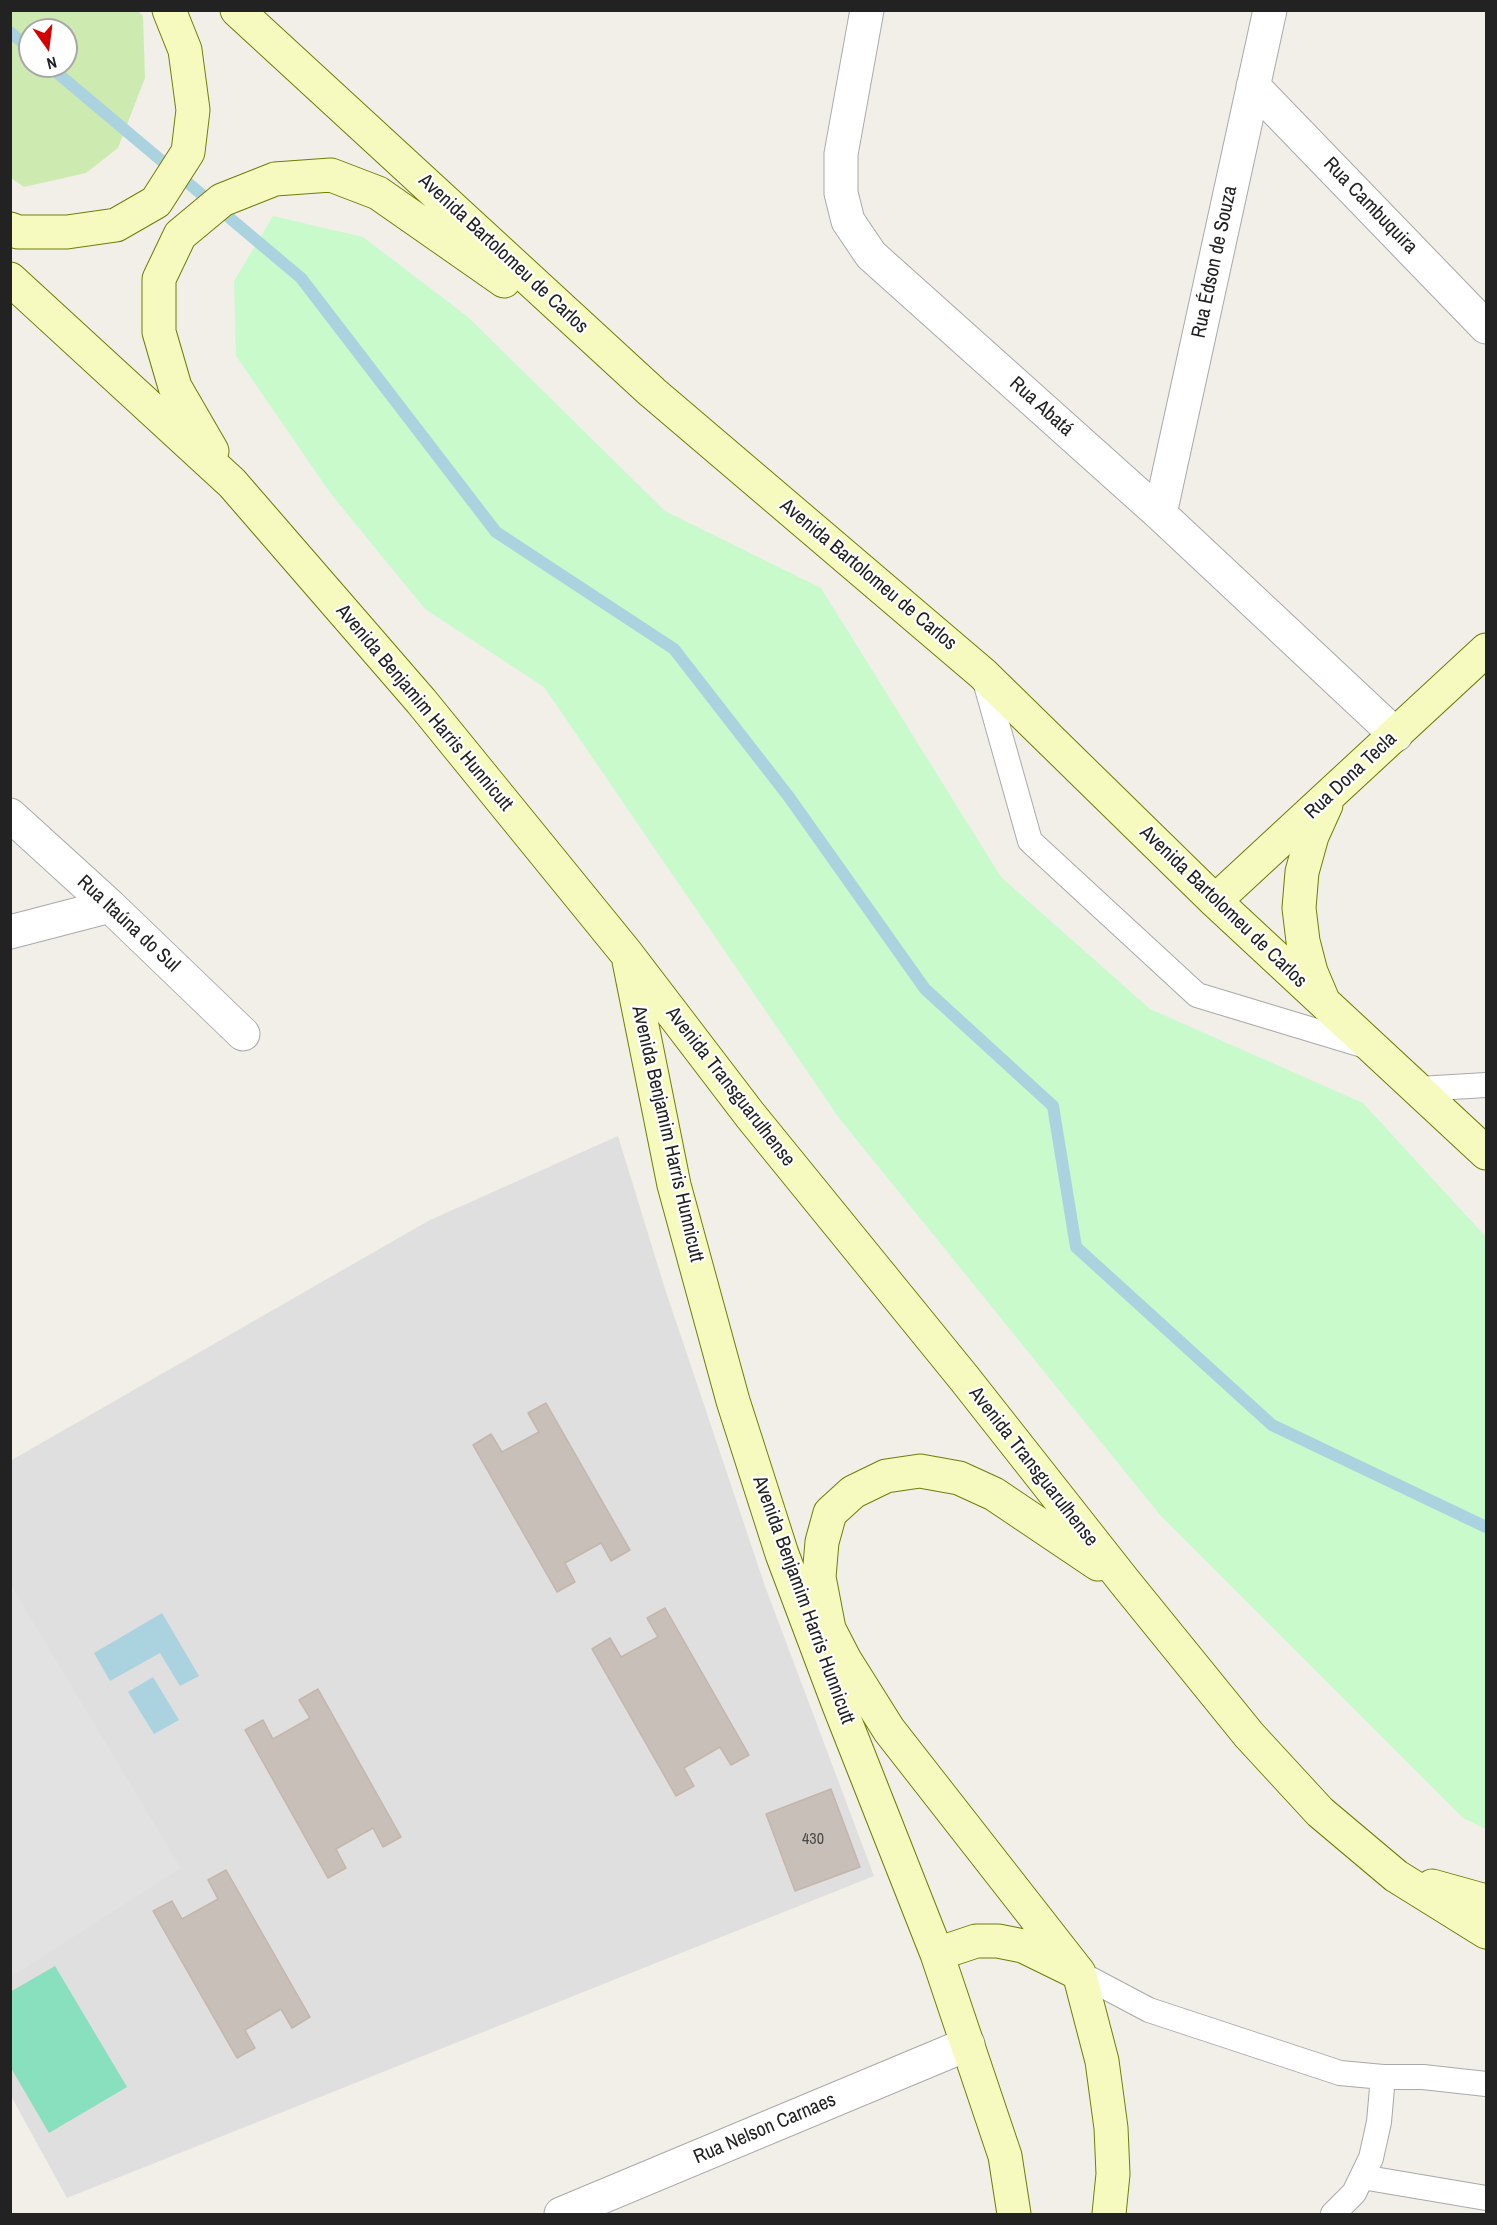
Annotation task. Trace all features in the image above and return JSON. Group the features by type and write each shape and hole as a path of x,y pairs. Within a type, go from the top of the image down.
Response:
{"main road":[{"path":"10,230 67,232 116,225 156,202 188,152 193,110 185,50 169,10"},
{"name":"Avenida Bartolomeu de Carlos","path":"237,10 652,392 983,674 1215,901 1486,1152"},
{"path":"232,483 175,387 159,332 159,279 180,235 222,200 275,179 331,175 378,193 480,263 652,392"},
{"name":"Avenida Benjamim Harris Hunnicutt","path":"10,279 232,483 421,701 627,954 674,1185 733,1401 782,1554 838,1703 938,1954 1005,2156 1014,2214"},
{"name":"Rua Dona Tecla","path":"1215,901 1486,650"},
{"path":"1325,1004 1311,972 1299,908 1302,872 1312,836 1330,795"},
{"name":"Avenida Transguarulhense","path":"627,954 750,1115 1249,1735 1320,1812 1396,1876 1486,1932"},
{"name":"Avenida Benjamim Harris Hunnicutt","path":"1109,2214 1113,2174 1111,2128 1102,2061 1079,1973 889,1730 845,1660 830,1629 819,1577 822,1542 830,1513 853,1492 886,1476 920,1471 958,1478 994,1494 1124,1581"},
{"path":"1396,1876 1486,1901"},
{"path":"938,1954 976,1941 998,1941 1023,1946 1079,1973"},
{"path":"1005,2156 1026,2214"}],"street":[{"name":"Rua Abatá","path":"867,10 841,154 841,193 848,221 871,255 1161,514 1396,735"},
{"name":"Rua Édson de Souza","path":"1161,514 1270,10"},
{"name":"Rua Cambuquira","path":"1253,86 1486,327"},
{"name":"Rua Itaúna do Sul","path":"10,815 110,906 243,1034"},
{"path":"10,932 110,906"},
{"name":"Rua Nelson Carnaes","path":"561,2214 968,2044"}],"lane":[{"path":"983,674 1030,841 1197,995 1372,1048"},
{"path":"1419,1089 1486,1085"},
{"path":"1079,1973 1149,2010 1340,2073 1383,2078 1423,2077 1486,2085"},
{"path":"1333,2214 1354,2193 1371,2158 1377,2131 1383,2078"},
{"path":"1362,2177 1486,2198"}],"shaded area":[{"path":"618,1136 665,1289 765,1586 874,1876 67,2198 11,2096 10,1461 428,1221"},
{"path":"11,1585 181,1868 10,1977"}],"green space":[{"path":"11,11 138,11 143,16 145,78 118,148 86,173 24,187 11,178"},
{"path":"273,216 363,237 468,317 665,511 821,588 1001,877 1150,1009 1363,1103 1486,1237 1486,1829 1463,1818 1160,1515 839,1118 544,687 425,609 331,494 236,356 234,281"},
{"path":"55,1966 127,2087 49,2133 11,2068 10,1992"}],"water":[{"path":"162,1613 199,1676 180,1686 160,1653 110,1681 94,1653"},
{"path":"153,1677 179,1720 154,1734 128,1692"}],"building":[{"path":"546,1403 630,1550 611,1561 601,1543 565,1563 575,1582 557,1592 473,1445 491,1434 502,1452 539,1432 528,1413"},
{"path":"665,1608 749,1755 731,1765 720,1747 684,1768 694,1786 676,1796 592,1649 610,1638 621,1657 658,1637 647,1618"},
{"path":"318,1689 401,1837 383,1847 373,1828 336,1849 346,1868 328,1878 245,1730 263,1720 273,1739 310,1718 299,1700"},
{"path":"831,1789 860,1867 795,1891 766,1814"},
{"path":"226,1870 310,2017 292,2028 281,2009 245,2030 255,2048 237,2058 153,1911 172,1901 182,1919 218,1899 208,1880"}],"waterway":[{"path":"10,32 18,39"},
{"path":"63,78 301,278 496,532 674,649 789,797 925,989 1053,1106 1076,1247 1272,1425 1486,1527"}]}
